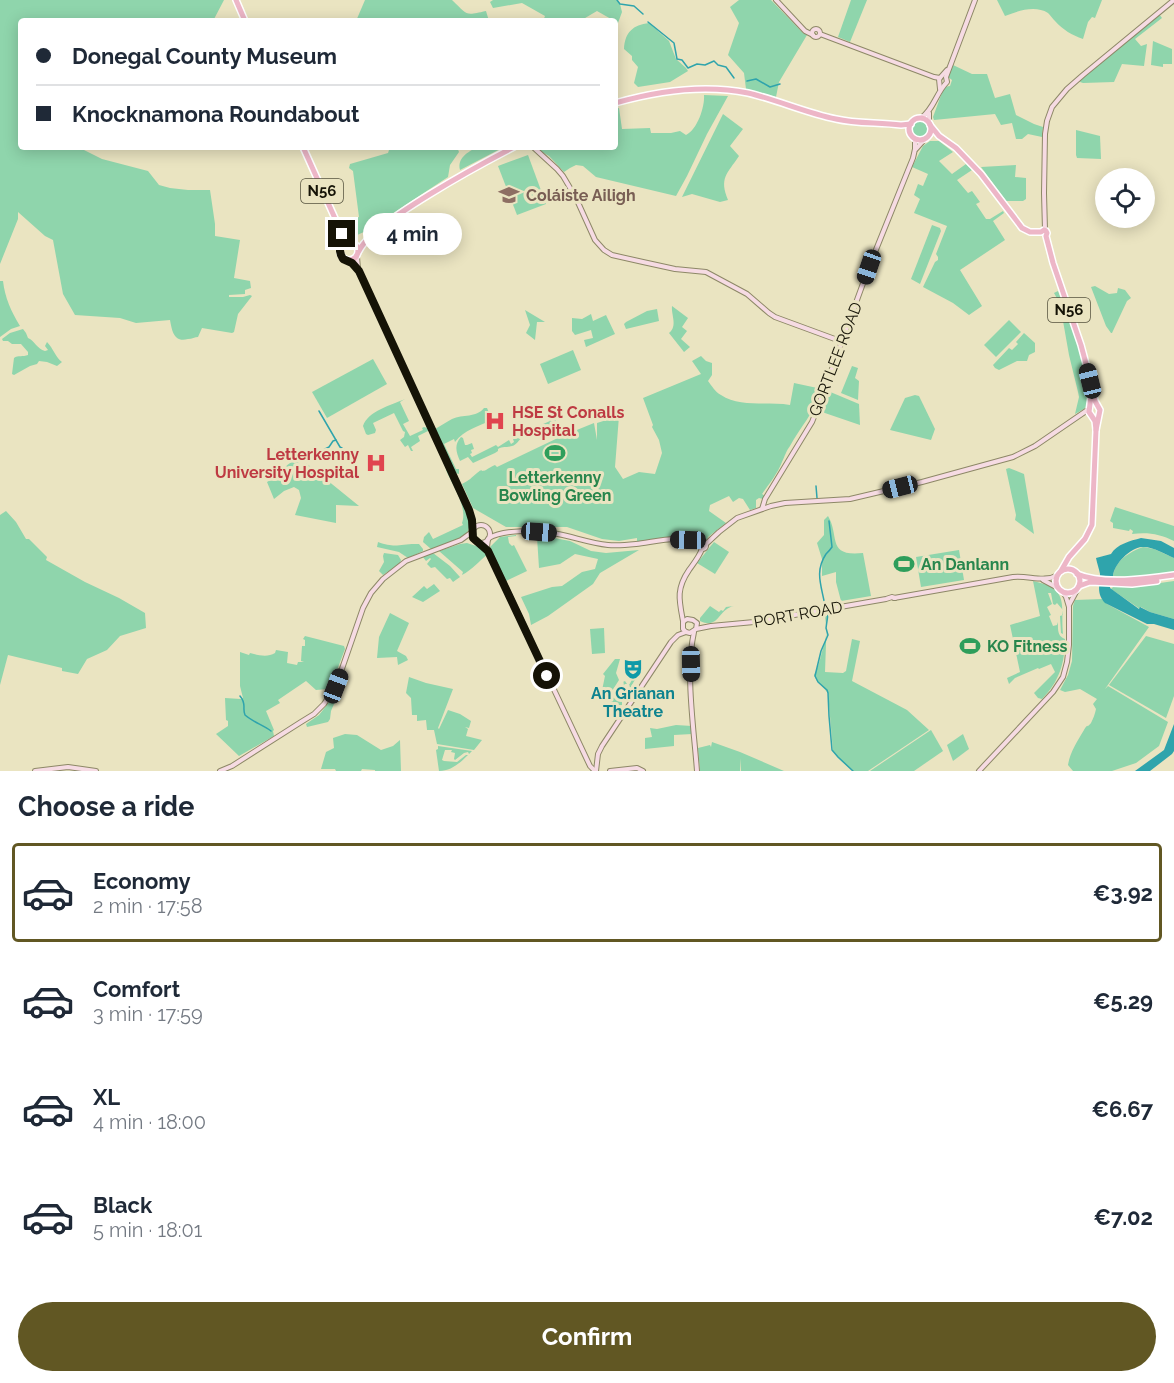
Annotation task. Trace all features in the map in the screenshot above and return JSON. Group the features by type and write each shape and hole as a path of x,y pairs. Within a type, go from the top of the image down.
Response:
{"main road":[{"path":"236,0 244,18"},
{"path":"776,0 801,26 813,32 819,30 820,34 942,81"},
{"path":"618,102 680,90 721,90 757,95 838,120 901,125 911,123 929,112 949,69 975,0"},
{"path":"921,118 930,124 939,136 956,148 981,174 1022,228 1030,232 1044,233 1046,134 1047,121 1052,107 1067,89 1174,0"},
{"path":"926,138 931,131 929,112"},
{"path":"910,132 911,123"},
{"path":"901,125 915,139 939,136"},
{"name":"GORTLEE ROAD","path":"915,149 926,138"},
{"name":"GORTLEE ROAD","path":"762,509 764,501 812,422 915,149 915,139"},
{"name":"N56","path":"304,150 342,234 356,245 358,254"},
{"path":"348,261 354,260 366,240 386,224 509,150"},
{"path":"536,150 563,176 596,240 604,250 612,255 675,269 706,272 747,294 775,317 843,342"},
{"name":"N56","path":"1044,233 1081,345 1095,401 1100,410 1096,430"},
{"name":"N56","path":"341,247 342,234"},
{"path":"366,240 345,243 341,247 341,255 343,259 354,264 359,271 469,510 472,520 472,537 488,551 590,766 595,771"},
{"path":"358,254 359,271"},
{"name":"N56","path":"1059,573 1068,558 1086,537 1092,521 1096,430 1095,421 1090,412 1091,386"},
{"path":"692,643 683,628 679,597 681,584 703,546 737,518 785,503 850,499 1004,460 1035,446 1077,417 1090,412 1093,405 1097,406"},
{"path":"1090,412 1097,416 1100,413"},
{"path":"768,495 771,506"},
{"path":"469,510 489,531 488,551"},
{"path":"220,771 232,766 301,723 322,706 336,686 363,608 382,579 411,558 461,540 477,526 485,526 501,533"},
{"path":"461,540 483,542 501,533 522,532 557,534 609,545 688,540 703,546"},
{"path":"1069,607 1080,580 1071,562 1073,553"},
{"path":"1040,579 1051,578 1068,569 1097,580 1174,577"},
{"path":"979,771 1042,704 1065,673 1068,657 1069,607 1056,581 1059,573"},
{"name":"PORT ROAD","path":"695,630 711,626 754,622 1013,577 1025,576 1040,579"},
{"path":"1040,579 1069,593 1087,582 1097,580"},
{"path":"681,609 689,619 697,623 692,643 691,679 697,771"},
{"path":"683,622 689,619"},
{"name":"PORT ROAD","path":"697,623 711,626"},
{"path":"595,771 602,746 671,642 678,635 695,630"},
{"path":"35,771 68,767 96,771"},
{"path":"610,771 636,768 643,771"}],"green space":[{"path":"0,0 224,0 215,18 18,18 18,150 84,150 102,159 148,171 159,185 188,190 210,190 215,236 240,240 234,278 250,281 251,288 245,290 245,294 229,295 229,297 252,296 238,314 234,332 202,328 198,337 183,340 174,335 170,320 136,323 120,318 75,315 63,294 53,240 45,236 18,212 18,219 0,264"},
{"path":"365,0 452,0 470,14 486,11 488,18 357,18"},
{"path":"493,0 617,0 622,12 618,23 618,18 609,18 597,11 585,18 544,18 545,16 522,3 493,8 490,2"},
{"path":"739,0 771,0 807,35 779,82 776,97 746,89 744,73 728,55 739,23 730,7"},
{"path":"851,0 867,0 850,42 838,37"},
{"path":"997,0 1102,0 1095,18 1092,17 1088,22 1083,39 1064,30 1048,13 1038,9 1015,12 1005,16"},
{"path":"1159,14 1162,18 1135,39 1141,46 1147,44 1144,66 1122,64 1114,82 1080,82 1081,79"},
{"path":"649,23 669,41 676,59 688,71 670,82 638,87 634,83 638,67 632,60 632,56 624,49 625,43 631,30"},
{"path":"1153,41 1172,49 1172,64 1163,64 1163,67 1151,65"},
{"path":"953,65 972,74 987,74 995,98 1010,94 1016,115 1043,127 1042,137 1028,134 1022,139 1016,139 1012,123 1001,125 995,114 934,120 933,117 944,87 950,86 952,80 948,77"},
{"path":"704,95 728,96 676,196 596,177 583,166 576,165 564,172 540,150 618,150 619,108 622,129 650,128 651,133 680,131 686,135 700,118"},
{"path":"723,114 743,129 730,146 739,156 724,181 728,200 720,202 692,194 682,197"},
{"path":"920,120 926,123 929,129 926,135 920,138 914,135 911,129 914,123"},
{"path":"1076,130 1100,136 1101,159 1077,158"},
{"path":"930,141 939,141 953,152 939,161 952,174 966,164 972,170 957,180 968,193 972,191 980,202 976,204 986,219 1003,211 1004,213 993,221 1005,240 960,270 982,306 969,315 953,303 923,287 938,260 936,254 947,226 914,213 920,199 914,195 918,184 923,186 928,174 912,167 923,146"},
{"path":"389,150 458,150 459,152 450,165 448,177 366,231 355,236 349,235 341,222 359,217 350,164 388,153"},
{"path":"472,150 498,150 460,170 460,162"},
{"path":"528,155 546,204 517,215 498,166"},
{"path":"1016,165 1015,177 1026,178 1026,199 1006,201 981,167"},
{"path":"932,225 940,228 941,231 920,284 911,279"},
{"path":"0,281 3,281 9,304 20,326 0,337"},
{"path":"1095,286 1109,294 1117,293 1118,288 1125,290 1131,298 1127,301 1112,333 1106,326 1091,287"},
{"path":"1058,291 1087,374 1090,394 1084,409 1075,414 1079,397 1060,304 1054,293"},
{"path":"672,306 688,318 682,327 687,331 681,339 690,347 684,352 669,333 674,324"},
{"path":"657,309 659,321 626,329 624,324 626,322 647,311"},
{"path":"525,310 545,322 537,322 535,340 526,333 530,325"},
{"path":"591,314 593,321 606,315 615,334 586,347 584,340 593,338 591,330 575,335 572,331 572,318 582,319"},
{"path":"1009,320 1021,332 996,357 984,345"},
{"path":"23,329 28,338 42,350 48,350 45,346 47,342 62,362 57,366 39,361 37,364 12,374 14,358 28,355 28,352 21,344 12,344 2,339 10,333"},
{"path":"1024,333 1035,343 1035,352 1029,355 1027,361 1017,361 999,370 995,368 993,365 1009,348 1012,350 1018,344 1016,342"},
{"path":"573,350 581,370 548,384 540,364"},
{"path":"701,356 712,363 712,375 708,381 717,392 729,399 745,403 790,405 794,383 822,389 815,407 762,494 765,496 763,499 756,500 756,508 750,510 743,499 739,498 733,502 729,496 710,505 709,511 726,523 708,537 705,544 675,540 637,544 637,538 619,541 602,539 567,527 506,527 473,508 462,484 480,470 486,470 495,465 497,467 594,423 597,440 597,423 619,416 615,467 623,479 639,472 655,474 662,453 643,398 701,374 692,361"},
{"path":"373,359 387,384 327,418 312,392"},
{"path":"852,366 858,368 855,378 859,381 858,400 841,393"},
{"path":"828,391 859,404 860,425 819,411"},
{"path":"919,396 935,429 931,440 890,430 905,398"},
{"path":"405,399 400,402 409,421 403,424 410,436 423,430 424,427 427,428 426,425 429,423 432,429 418,436 420,441 411,447 413,451 408,445 405,447 400,440 404,437 405,432 394,413 373,423 375,433 366,434 363,426 375,412"},
{"path":"487,408 492,420 467,431 455,442 454,439 444,444 456,469 459,469 459,474 455,473 435,429 452,419 473,415"},
{"path":"554,413 557,426 549,431 534,437 525,436 514,445 500,448 495,453 473,463 468,457 460,461 457,455 457,443 461,437 465,445 472,443 474,449 470,454 472,457 509,440 511,444 514,442 513,439 550,421 547,416"},
{"path":"295,460 301,465 306,463 359,506 336,505 336,523 295,515 301,498 299,490 294,487 274,499 267,482"},
{"path":"1006,469 1024,474 1034,534 1015,520 1016,515"},
{"path":"446,470 468,511 471,525 464,537 431,549 423,542 429,532 433,539 463,525 461,503"},
{"path":"1115,507 1174,526 1174,541 1154,534 1132,534 1133,531 1130,529 1129,531 1113,528 1113,523 1110,521"},
{"path":"6,511 26,539 29,539 47,557 46,560 145,613 146,628 120,636 107,650 87,659 78,674 8,655 0,685 0,515"},
{"path":"828,516 839,548 844,552 863,553 871,596 841,601 836,572 822,576 822,559 817,543 824,535 824,520"},
{"path":"516,535 508,537 509,543 514,545 527,571 506,581 491,554 493,553 490,547 500,537"},
{"path":"537,537 570,541 591,551 606,553 639,550 600,573 593,584 548,616 531,625 529,614 521,597 562,586 582,572 595,569 598,559 575,554 560,564 539,568"},
{"path":"378,542 395,545 419,544 423,551 408,558 399,552 377,547"},
{"path":"714,542 729,552 715,574 697,563"},
{"path":"467,543 482,548 488,554 462,575 463,572 439,551"},
{"path":"1143,547 1174,558 1174,573 1143,577 1113,576 1117,566 1124,558"},
{"path":"959,550 964,580 921,587 916,557"},
{"path":"384,553 398,555 401,560 383,575 379,571 384,562"},
{"path":"433,553 460,577 453,582 435,567 431,568 427,564 431,559 426,561 423,557"},
{"path":"1033,581 1045,584 1058,594 1062,609 1057,603 1053,604 1051,593 1048,593 1052,604 1047,607 1053,626 1058,622 1059,634 1065,639 1064,656 1053,686 1042,699 1034,693 1055,672 1051,664 1015,678 1009,684 1007,678 1020,672 1010,625 1040,616"},
{"path":"1174,581 1174,619 1141,607 1140,609 1111,589 1114,586"},
{"path":"434,584 440,591 423,602 412,597 424,586 427,589"},
{"path":"1102,599 1149,627 1105,689 1108,686 1168,722 1159,746 1136,763 1112,771 1073,771 1068,765 1070,755 1085,728 1092,721 1096,709 1093,704 1097,699 1080,689 1065,692 1060,690 1072,661 1073,606 1075,600"},
{"path":"710,606 719,612 726,607 734,606 711,623 700,621"},
{"path":"390,613 409,623 397,651 406,656 408,660 398,665 397,657 377,658 379,637"},
{"path":"1062,615 1063,634 1061,633 1060,616"},
{"path":"825,616 827,616 825,672 843,673 846,671 852,639 860,641 852,681 907,710 929,730 868,771 853,771 833,751 828,693 814,675 826,638"},
{"path":"604,628 605,653 592,654 590,629"},
{"path":"305,636 344,646 345,649 328,694 326,694 328,689 316,690 306,681 278,700 280,703 266,711 274,730 274,736 239,756 216,734 228,726 225,698 243,698 240,686 240,652 266,656 272,655 276,650 288,652 287,663 297,665 298,662 304,662 301,661"},
{"path":"1146,636 1174,644 1174,696 1166,718 1109,685"},
{"path":"615,659 620,659 616,673 619,680 612,691 612,697 614,698 625,681 627,684 616,698 622,699 635,675 637,676 622,700 622,705 608,707 610,701 600,700 605,676 603,674"},
{"path":"409,677 453,689 438,728 448,710 460,714 471,721 469,728 465,727 468,729 466,736 482,740 474,750 437,744 434,730 427,730 426,720 417,721 417,715 412,715 411,698 406,693"},
{"path":"338,691 340,698 334,704 328,722 307,727 306,724 319,715"},
{"path":"692,726 692,734 674,735 674,746 645,749 645,738 652,737 650,728"},
{"path":"931,730 943,751 914,771 870,771"},
{"path":"345,734 357,735 381,750 393,746 400,740 401,771 321,769 326,752 334,748 333,738"},
{"path":"963,734 969,749 953,761 947,745"},
{"path":"712,742 784,771 741,771 740,758 740,771 700,771 698,748 710,745 711,747"},
{"path":"438,746 472,751 469,754 464,753 455,760 455,753 451,752 452,750 445,750 442,760 444,761 457,762 468,755 451,768 439,771 436,750"}],"water":[{"path":"1141,538 1161,541 1174,548 1174,558 1150,548 1137,548 1123,557 1116,567 1111,577 1110,588 1139,609 1140,607 1174,619 1174,630 1147,624 1105,603 1100,596 1100,574 1096,558 1111,554 1120,545"},
{"path":"1174,724 1172,754 1150,771 1135,771 1164,750"}],"waterway":[{"path":"617,0 620,4 634,6 643,14"},
{"path":"648,22 674,43 677,59 682,60 688,68 714,61 726,67 734,78"},
{"path":"747,81 756,79 770,87 780,84"},
{"path":"319,411 340,447 345,450"},
{"path":"323,450 336,440"},
{"path":"816,486 817,498"},
{"path":"825,606 820,567 832,547 829,521"},
{"path":"828,614 826,628 828,635 821,651 815,676 828,693 832,750 853,771"},
{"path":"240,696 245,715 271,731"}],"place":[{"name":"Coláiste Ailigh","path":"509,195"},
{"name":"HSE St Conalls Hospital","path":"495,421"},
{"name":"Letterkenny Bowling Green","path":"555,453"},
{"name":"Letterkenny University Hospital","path":"376,463"},
{"name":"An Danlann","path":"904,564"},
{"name":"KO Fitness","path":"970,646"},
{"name":"An Grianan Theatre","path":"633,669"}],"route":[{"path":"342,234 341,255 359,271 469,510 473,525 473,538 488,551 547,676"}]}
